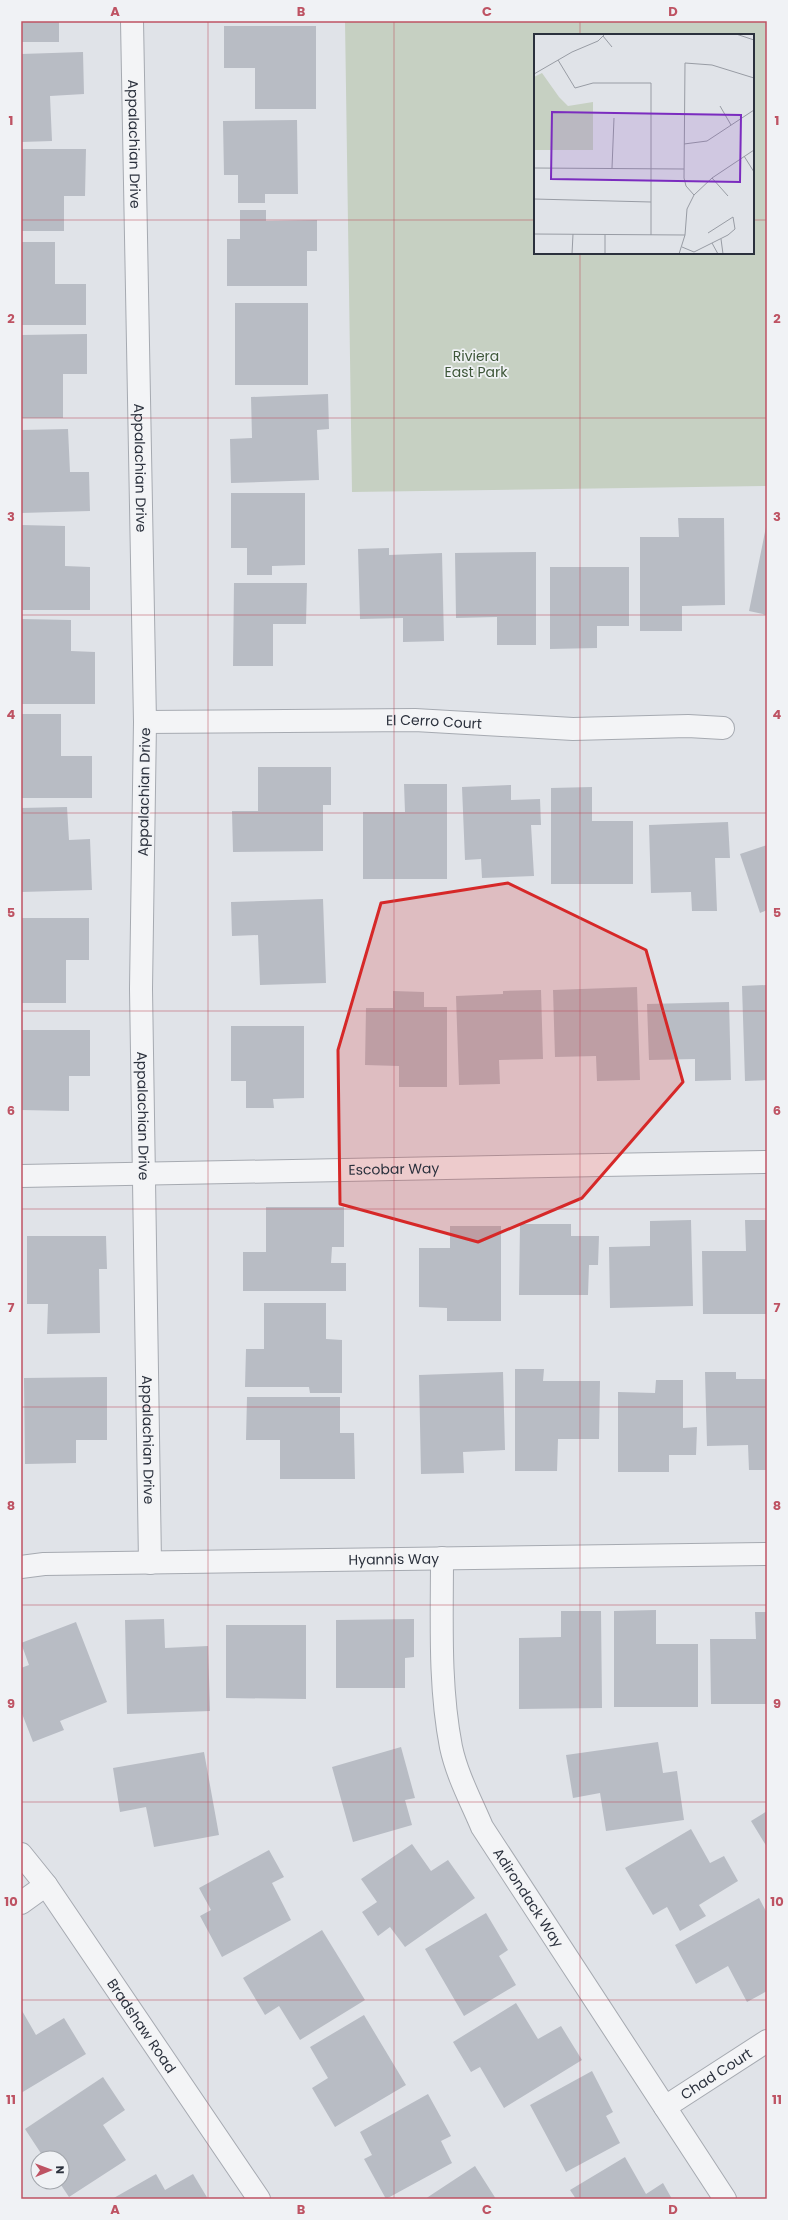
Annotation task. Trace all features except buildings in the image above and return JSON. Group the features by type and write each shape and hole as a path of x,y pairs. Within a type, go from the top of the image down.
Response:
{"street":[{"name":"Appalachian Drive","path":"132,21 145,722 141,989 150,1563"},
{"name":"El Cerro Court","path":"145,722 415,720 494,726 573,729 688,726 723,728"},
{"name":"Escobar Way","path":"21,1176 767,1162"},
{"name":"Hyannis Way","path":"21,1567 44,1564 767,1554"},
{"name":"Adirondack Way","path":"442,1558 443,1691 451,1748 459,1775 482,1826 725,2199"},
{"name":"Bradshaw Road","path":"21,1854 46,1885 259,2199"},
{"path":"21,1903 46,1885"},
{"name":"Chad Court","path":"665,2107 767,2041"}],"highlighted area":[{"path":"508,883 646,950 683,1082 582,1198 478,1242 340,1204 338,1050 381,903"}],"green space":[{"name":"Riviera East Park","path":"345,21 767,21 767,486 352,492"}]}
